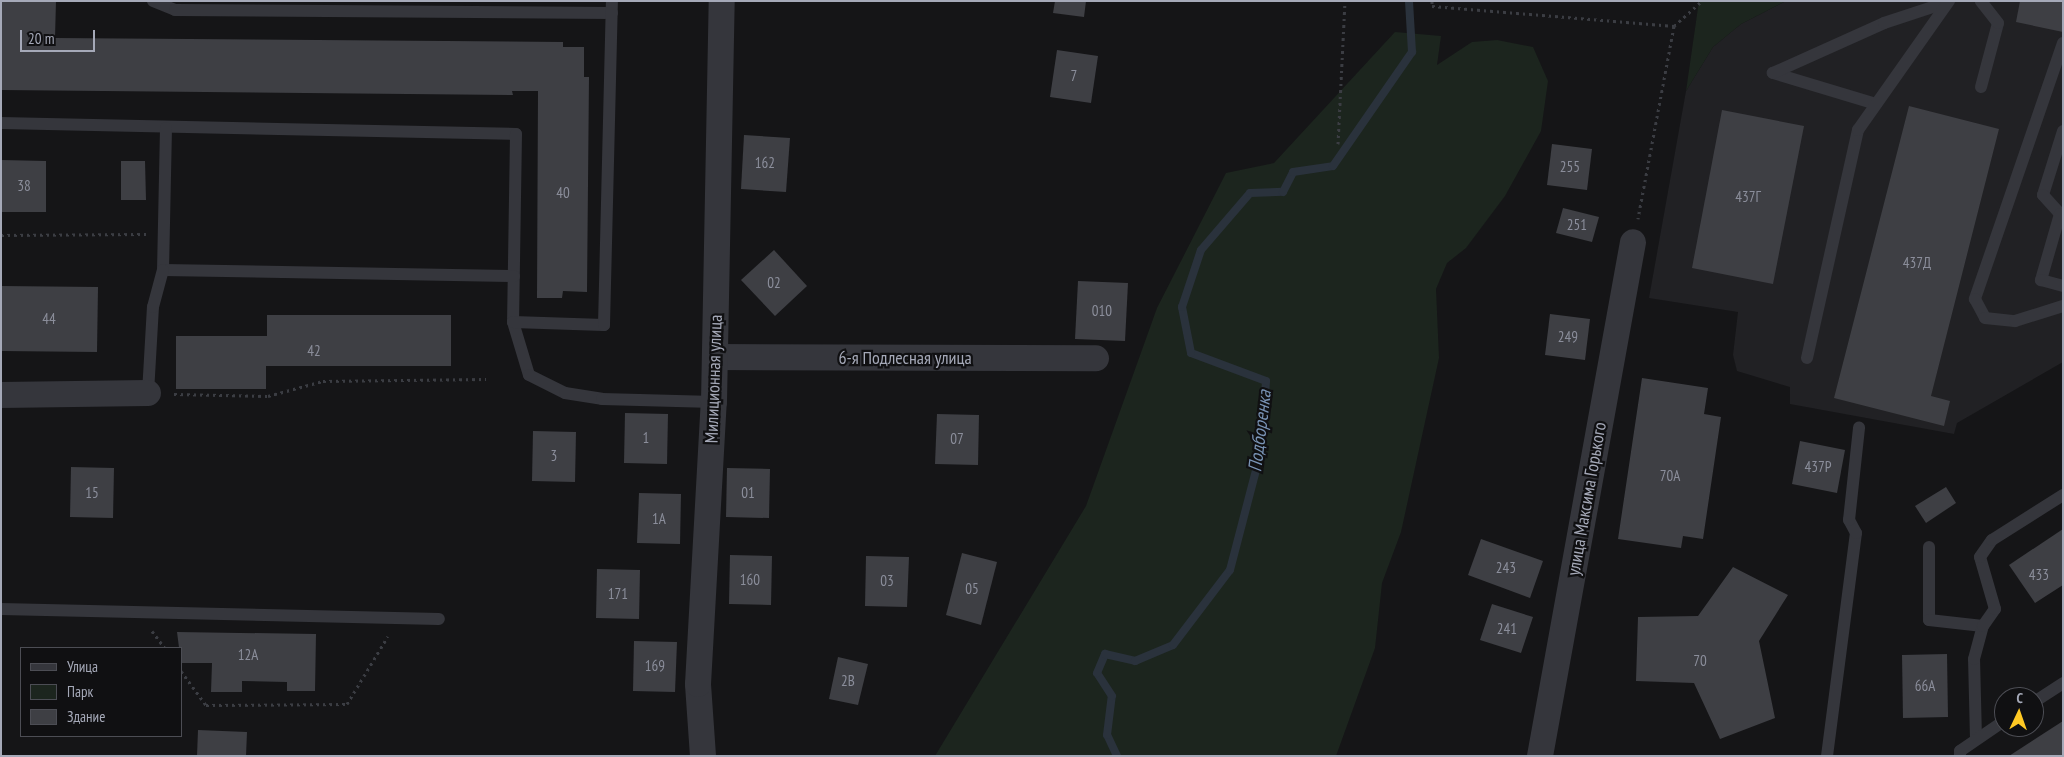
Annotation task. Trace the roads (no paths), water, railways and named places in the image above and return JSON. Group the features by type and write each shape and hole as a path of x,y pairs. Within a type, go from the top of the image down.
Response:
{"street":[{"name":"Милиционная улица","path":"703,756 698,684 714,402 722,1"},
{"name":"улица Максима Горького","path":"1540,756 1633,242"},
{"name":"6-я Подлесная улица","path":"715,357 1096,358"},
{"path":"1,395 148,393"}],"lane":[{"path":"153,1 175,10 612,7 604,325 513,322"},
{"path":"1980,87 1998,23 1982,1"},
{"path":"1807,358 1858,130 1949,2"},
{"path":"1876,104 1773,73 1884,23 1949,2"},
{"path":"2063,43 1975,298 1985,318 2015,321 2063,306"},
{"path":"1,123 516,134 513,322 530,375 565,392 602,399 714,402"},
{"path":"148,393 153,307 163,270 166,128"},
{"path":"2063,131 2043,194 2061,214 2041,280 2063,286"},
{"path":"163,270 514,276"},
{"path":"1827,756 1856,533 1849,520 1858,428"},
{"path":"1976,738 1974,659 1983,626 1995,608 1980,557 1992,540 2063,494"},
{"path":"1929,547 1929,620 1983,626"},
{"path":"1,609 439,619"},
{"path":"2044,695 2063,683"},
{"path":"1960,756 1960,752 1976,738 1994,727"}],"waterway":[{"name":"Подборенка","path":"1117,756 1107,735 1112,696 1097,673 1105,654 1135,661 1173,645 1230,570 1261,451 1266,381 1191,353 1182,307 1201,250 1250,193 1283,192 1293,172 1333,166 1412,52 1409,1"}]}
